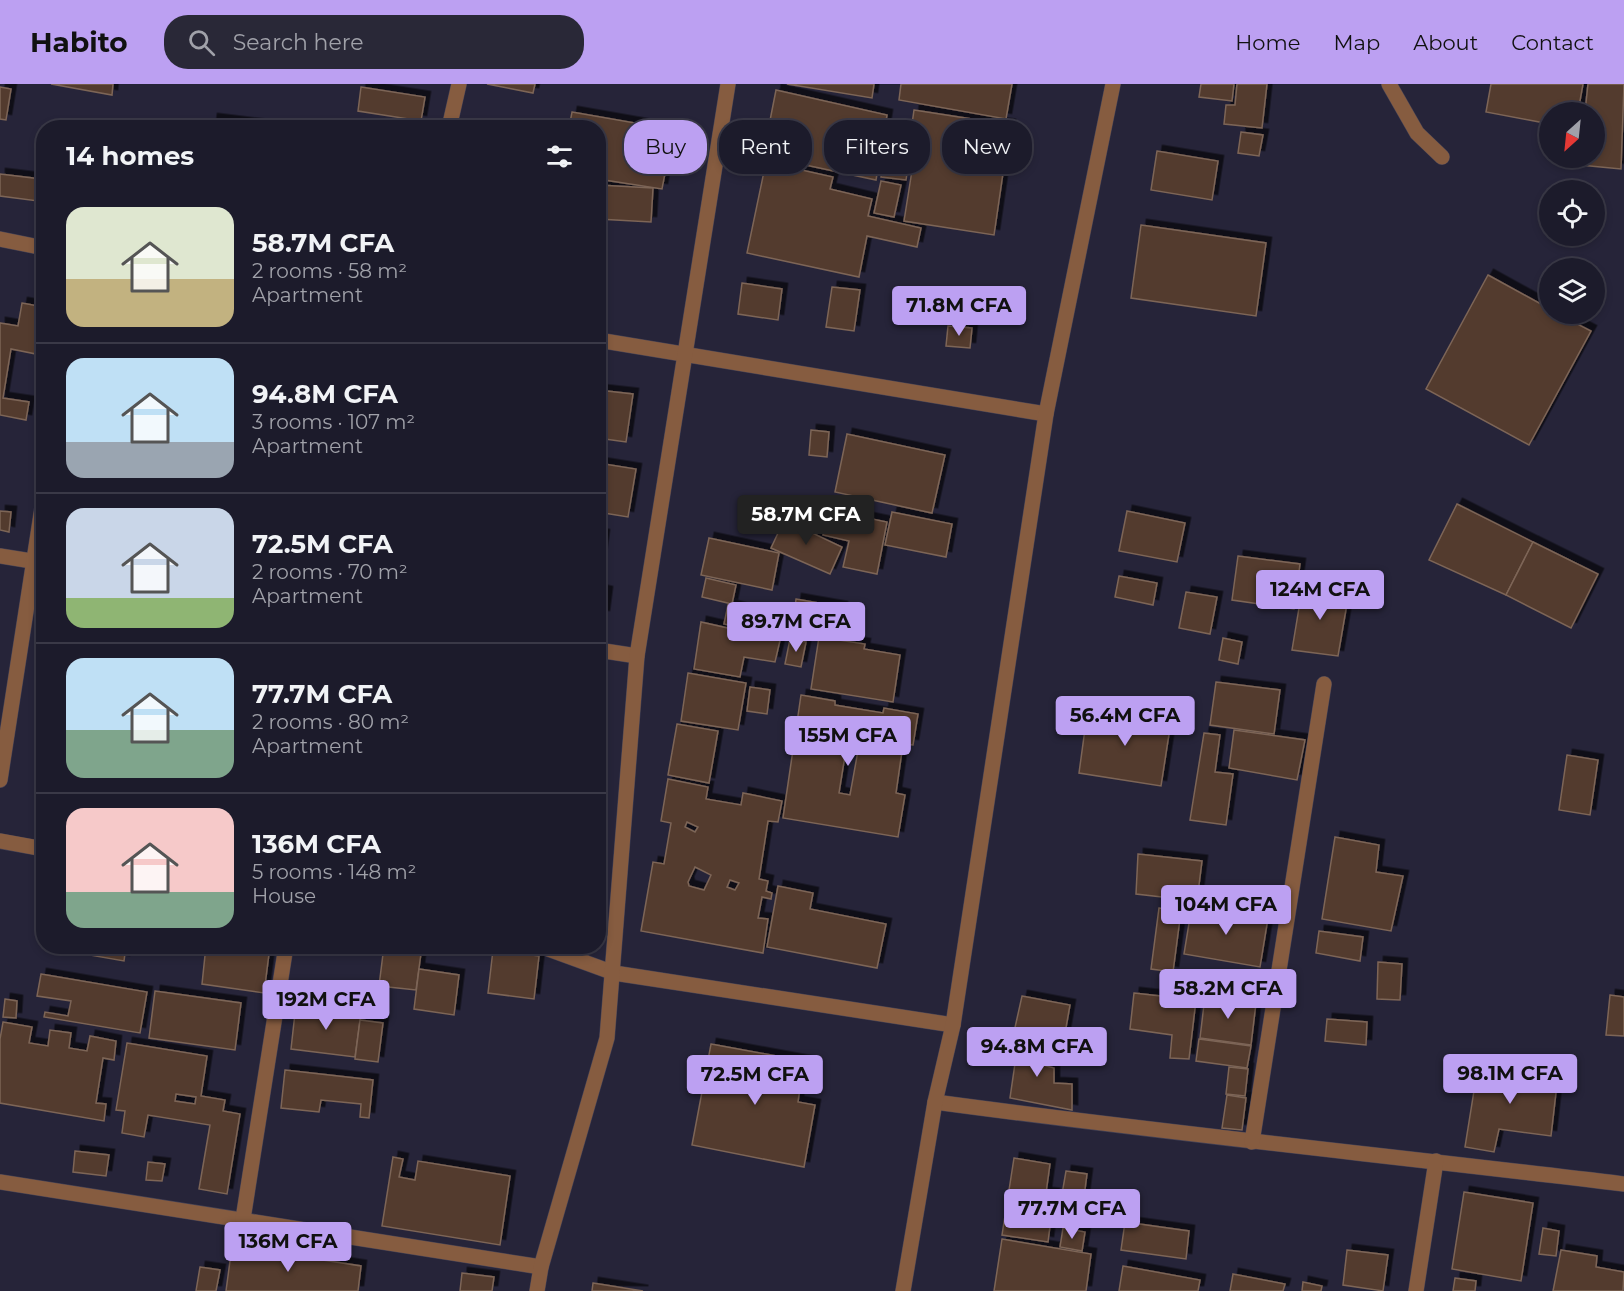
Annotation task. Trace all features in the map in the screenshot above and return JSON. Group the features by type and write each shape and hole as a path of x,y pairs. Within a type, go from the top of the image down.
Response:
{"street":[{"path":"452,120 459,84"},
{"path":"537,1291 541,1267 607,1038 614,973 637,656 687,354 728,84"},
{"path":"903,1291 935,1102 953,1025 1046,414 1113,84"},
{"path":"1389,84 1417,133 1442,157"},
{"path":"0,239 36,246"},
{"path":"606,341 1046,414"},
{"path":"0,556 36,562"},
{"path":"0,780 36,574"},
{"path":"606,651 637,656"},
{"path":"1252,1142 1324,684"},
{"path":"0,841 36,848"},
{"path":"243,1218 285,954"},
{"path":"562,954 614,973 953,1025"},
{"path":"935,1102 1141,1130 1437,1161 1624,1184"},
{"path":"1416,1291 1437,1161"},
{"path":"0,1182 243,1218 541,1267"}],"building":[{"path":"51,84 113,84 112,95"},
{"path":"487,84 535,84 533,93"},
{"path":"787,84 874,84 872,98"},
{"path":"901,84 1012,84 1006,119 899,100"},
{"path":"1201,84 1234,84 1232,101 1199,97"},
{"path":"1237,84 1267,84 1262,128 1224,124 1226,105 1235,105"},
{"path":"1491,84 1583,84 1580,102 1539,102 1539,122 1486,112"},
{"path":"1588,84 1624,84 1621,169 1605,167 1605,102 1586,102"},
{"path":"0,87 11,89 6,120 0,119"},
{"path":"361,87 425,97 421,120 358,111"},
{"path":"776,90 887,115 886,120 824,120 824,169 812,166 812,120 770,120"},
{"path":"914,110 978,120 942,120 942,174 1003,174 994,235 904,221 911,174 930,174 930,120 913,120"},
{"path":"572,112 624,121 624,174 665,174 662,189 606,180 606,120 570,120"},
{"path":"1241,132 1263,135 1259,156 1238,153"},
{"path":"1157,151 1218,161 1212,200 1151,190"},
{"path":"812,172 833,177 830,189 872,199 868,216 921,228 917,247 867,236 859,277 747,253 763,174"},
{"path":"0,174 36,178 36,201 0,196"},
{"path":"848,174 877,174 876,180"},
{"path":"881,174 907,174 906,180 881,177"},
{"path":"881,181 901,185 894,217 874,213"},
{"path":"606,185 653,188 651,222 606,219"},
{"path":"1141,225 1266,243 1256,316 1131,298"},
{"path":"1488,275 1539,303 1539,324 1577,324 1591,331 1529,445 1426,389"},
{"path":"742,283 782,289 778,320 738,314"},
{"path":"832,287 860,290 854,331 826,327"},
{"path":"22,303 36,306 36,354 11,349 3,398 29,402 26,420 0,415 0,323 18,326"},
{"path":"948,326 972,328 970,348 946,346"},
{"path":"606,391 633,394 626,442 606,439"},
{"path":"811,430 829,432 827,457 809,455"},
{"path":"847,434 945,455 932,513 835,492"},
{"path":"606,464 636,469 628,517 606,513"},
{"path":"1457,504 1533,542 1506,595 1429,560"},
{"path":"828,510 887,522 877,574 843,567 849,541 823,535"},
{"path":"0,511 11,512 9,532 0,530"},
{"path":"1127,511 1185,523 1177,562 1119,551"},
{"path":"892,512 952,524 946,557 885,545"},
{"path":"786,516 812,528 810,532 842,547 830,574 771,548"},
{"path":"709,538 779,553 772,590 701,575"},
{"path":"1533,542 1598,574 1571,628 1506,595"},
{"path":"1238,556 1300,564 1294,609 1232,600"},
{"path":"1119,576 1157,583 1153,605 1115,597"},
{"path":"706,578 736,585 732,604 702,597"},
{"path":"1303,584 1329,587 1328,596 1348,598 1338,656 1292,650"},
{"path":"1186,592 1217,597 1210,634 1179,628"},
{"path":"796,599 842,607 837,636 810,631 811,627 793,624"},
{"path":"728,605 751,611 747,629 724,624"},
{"path":"754,617 784,623 775,662 744,657 740,677 694,669 701,622 750,633"},
{"path":"819,637 865,644 864,649 900,655 893,702 811,689"},
{"path":"1223,638 1242,642 1238,664 1219,660"},
{"path":"790,639 806,642 801,667 785,664"},
{"path":"688,673 746,683 738,730 681,721"},
{"path":"1216,682 1280,690 1274,734 1210,725"},
{"path":"750,687 770,690 767,714 747,711"},
{"path":"801,695 835,701 835,705 883,713 884,708 918,714 913,745 903,744 896,793 905,795 898,837 783,818","holes":["847,743 859,745 850,795 839,793"]},
{"path":"1088,707 1171,721 1161,786 1079,773"},
{"path":"677,724 718,731 709,783 668,775"},
{"path":"1234,730 1305,740 1297,780 1229,768"},
{"path":"1204,733 1220,735 1215,772 1233,774 1226,825 1190,820"},
{"path":"1567,755 1598,760 1590,815 1559,810"},
{"path":"668,779 708,787 706,799 741,805 743,793 782,801 778,822 768,821 759,879 768,881 766,891 772,893 771,899 762,897 758,918 768,919 763,953 641,931 653,862 664,864 671,823 661,821","holes":["687,822 698,827 695,832 685,827","695,867 711,875 704,890 689,886 688,882","730,880 739,883 735,890 727,887"]},
{"path":"1335,837 1379,845 1376,872 1403,876 1391,931 1322,919"},
{"path":"1138,854 1202,861 1197,901 1136,894"},
{"path":"778,886 813,893 810,909 886,924 877,968 767,947"},
{"path":"1192,905 1268,918 1260,967 1184,954"},
{"path":"1159,908 1181,911 1173,972 1151,969"},
{"path":"1319,931 1363,937 1360,961 1316,953"},
{"path":"84,954 125,954 124,961"},
{"path":"205,954 269,954 264,993 202,984"},
{"path":"383,954 421,954 416,990 379,986"},
{"path":"493,954 539,956 534,999 488,993"},
{"path":"1378,962 1402,964 1400,1000 1377,999"},
{"path":"419,969 459,975 454,1015 414,1009"},
{"path":"41,974 147,992 140,1033 44,1017 45,1012 68,1016 71,1001 37,996"},
{"path":"155,991 241,1003 235,1050 149,1038"},
{"path":"1134,993 1196,1000 1189,1059 1170,1058 1172,1035 1130,1029"},
{"path":"1610,995 1624,997 1624,1036 1606,1035"},
{"path":"1022,996 1070,1005 1064,1039 1014,1032"},
{"path":"1205,996 1256,1003 1251,1045 1200,1038"},
{"path":"5,999 17,1001 16,1018 3,1017"},
{"path":"296,1004 361,1013 355,1057 291,1049"},
{"path":"1327,1019 1367,1022 1366,1045 1325,1041"},
{"path":"360,1020 383,1023 378,1062 355,1059"},
{"path":"3,1022 32,1027 29,1043 48,1046 50,1030 71,1033 69,1048 87,1051 90,1036 116,1041 114,1060 103,1058 96,1103 106,1104 104,1121 0,1103 0,1039"},
{"path":"1019,1036 1041,1040 1039,1064 1054,1068 1054,1083 1072,1084 1072,1110 1010,1098"},
{"path":"1199,1039 1251,1046 1247,1068 1196,1061"},
{"path":"127,1043 207,1056 201,1096 225,1100 223,1111 240,1114 227,1194 199,1189 210,1125 148,1115 144,1137 122,1133 125,1111 116,1110","holes":["176,1094 196,1097 195,1104 175,1101"]},
{"path":"711,1044 815,1063 810,1090 800,1088 798,1102 815,1105 804,1167 692,1145"},
{"path":"1478,1066 1558,1075 1551,1136 1499,1129 1494,1152 1465,1147"},
{"path":"1229,1067 1248,1069 1245,1096 1226,1094"},
{"path":"285,1070 373,1080 369,1118 360,1117 361,1104 321,1100 319,1112 281,1108"},
{"path":"1227,1095 1246,1098 1242,1130 1222,1128"},
{"path":"75,1151 109,1155 106,1176 73,1172"},
{"path":"393,1157 403,1159 399,1177 415,1180 418,1161 510,1176 500,1245 382,1226"},
{"path":"1014,1158 1050,1164 1046,1193 1054,1194 1048,1242 1002,1235"},
{"path":"148,1162 165,1164 162,1181 146,1180"},
{"path":"1066,1171 1087,1174 1084,1197 1062,1194"},
{"path":"1464,1192 1533,1203 1521,1281 1452,1269"},
{"path":"1125,1222 1189,1231 1186,1259 1121,1250"},
{"path":"1063,1228 1085,1232 1082,1251 1060,1247"},
{"path":"1543,1228 1559,1231 1556,1256 1539,1254"},
{"path":"1002,1239 1091,1254 1086,1291 994,1291"},
{"path":"232,1246 361,1266 358,1291 226,1291"},
{"path":"1347,1250 1388,1255 1383,1291 1343,1285"},
{"path":"1561,1250 1597,1256 1596,1267 1624,1272 1623,1291 1553,1291"},
{"path":"1123,1266 1200,1280 1198,1291 1119,1291"},
{"path":"200,1267 220,1270 216,1291 196,1291"},
{"path":"462,1273 494,1277 492,1291 460,1291"},
{"path":"1233,1274 1285,1284 1283,1291 1230,1291"},
{"path":"1455,1278 1476,1281 1475,1291 1453,1291"},
{"path":"1303,1282 1322,1286 1321,1291 1302,1291"},
{"path":"593,1283 643,1291 592,1291"}]}
